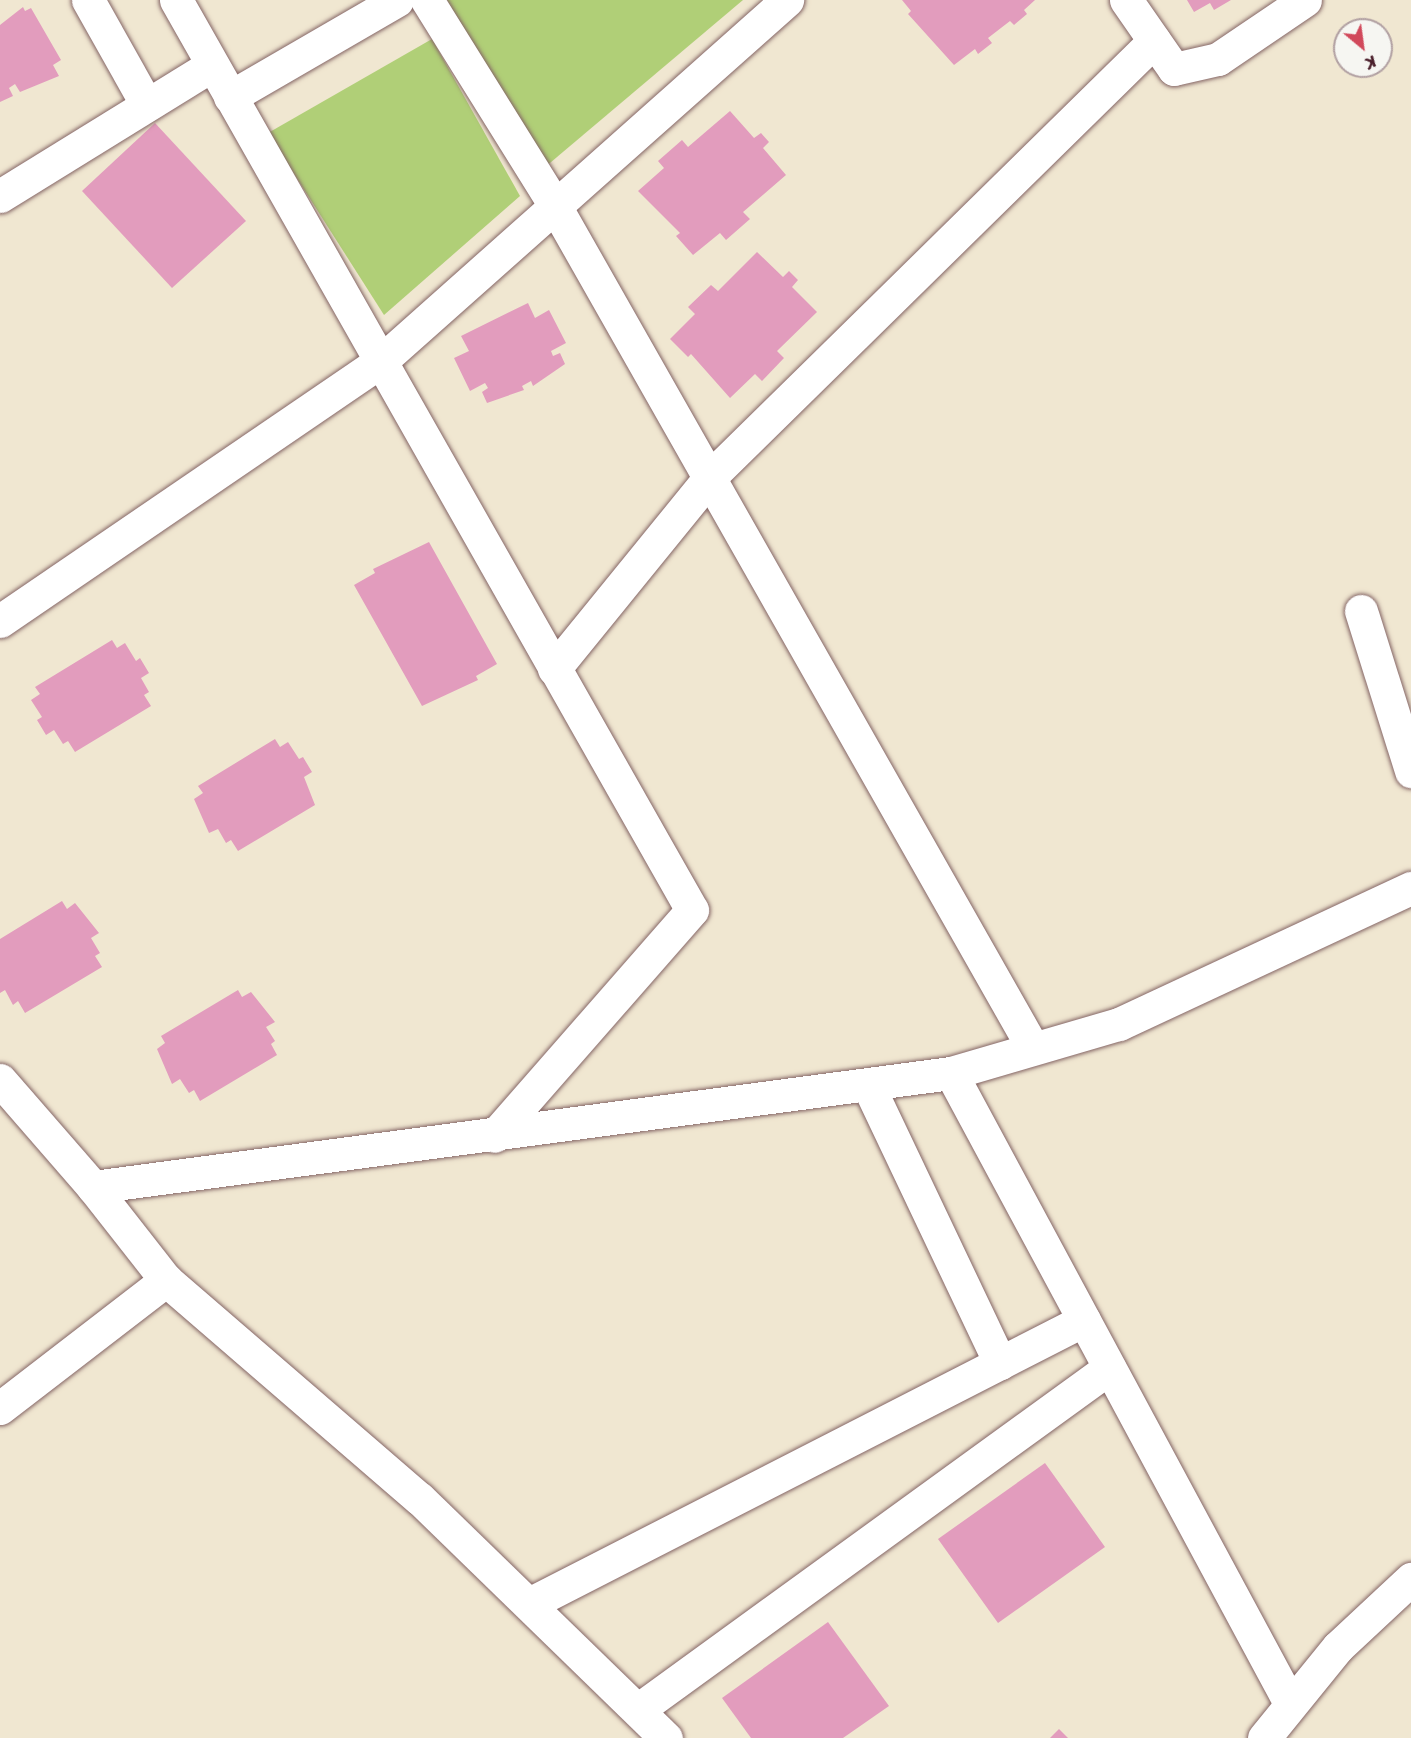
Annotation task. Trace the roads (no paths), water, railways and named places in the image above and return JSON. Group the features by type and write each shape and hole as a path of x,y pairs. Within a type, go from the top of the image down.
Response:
{"street":[{"path":"88,0 147,105"},
{"path":"176,0 692,910 494,1136"},
{"path":"230,97 397,0"},
{"path":"427,0 555,206 1033,1048"},
{"path":"0,621 380,362 787,0"},
{"path":"1126,0 1174,69 1218,59 1305,0"},
{"path":"554,669 709,478 1154,41"},
{"path":"0,196 212,64"},
{"path":"1361,611 1411,771"},
{"path":"93,1187 494,1136 951,1073 1119,1024 1411,888"},
{"path":"951,1073 1290,1703"},
{"path":"0,1080 93,1187 166,1280 420,1499 531,1603 666,1738"},
{"path":"868,1085 1000,1363"},
{"path":"0,1408 166,1280"},
{"path":"531,1603 1084,1320"},
{"path":"639,1709 1109,1368"},
{"path":"1264,1738 1290,1703 1338,1647 1411,1579"}]}
